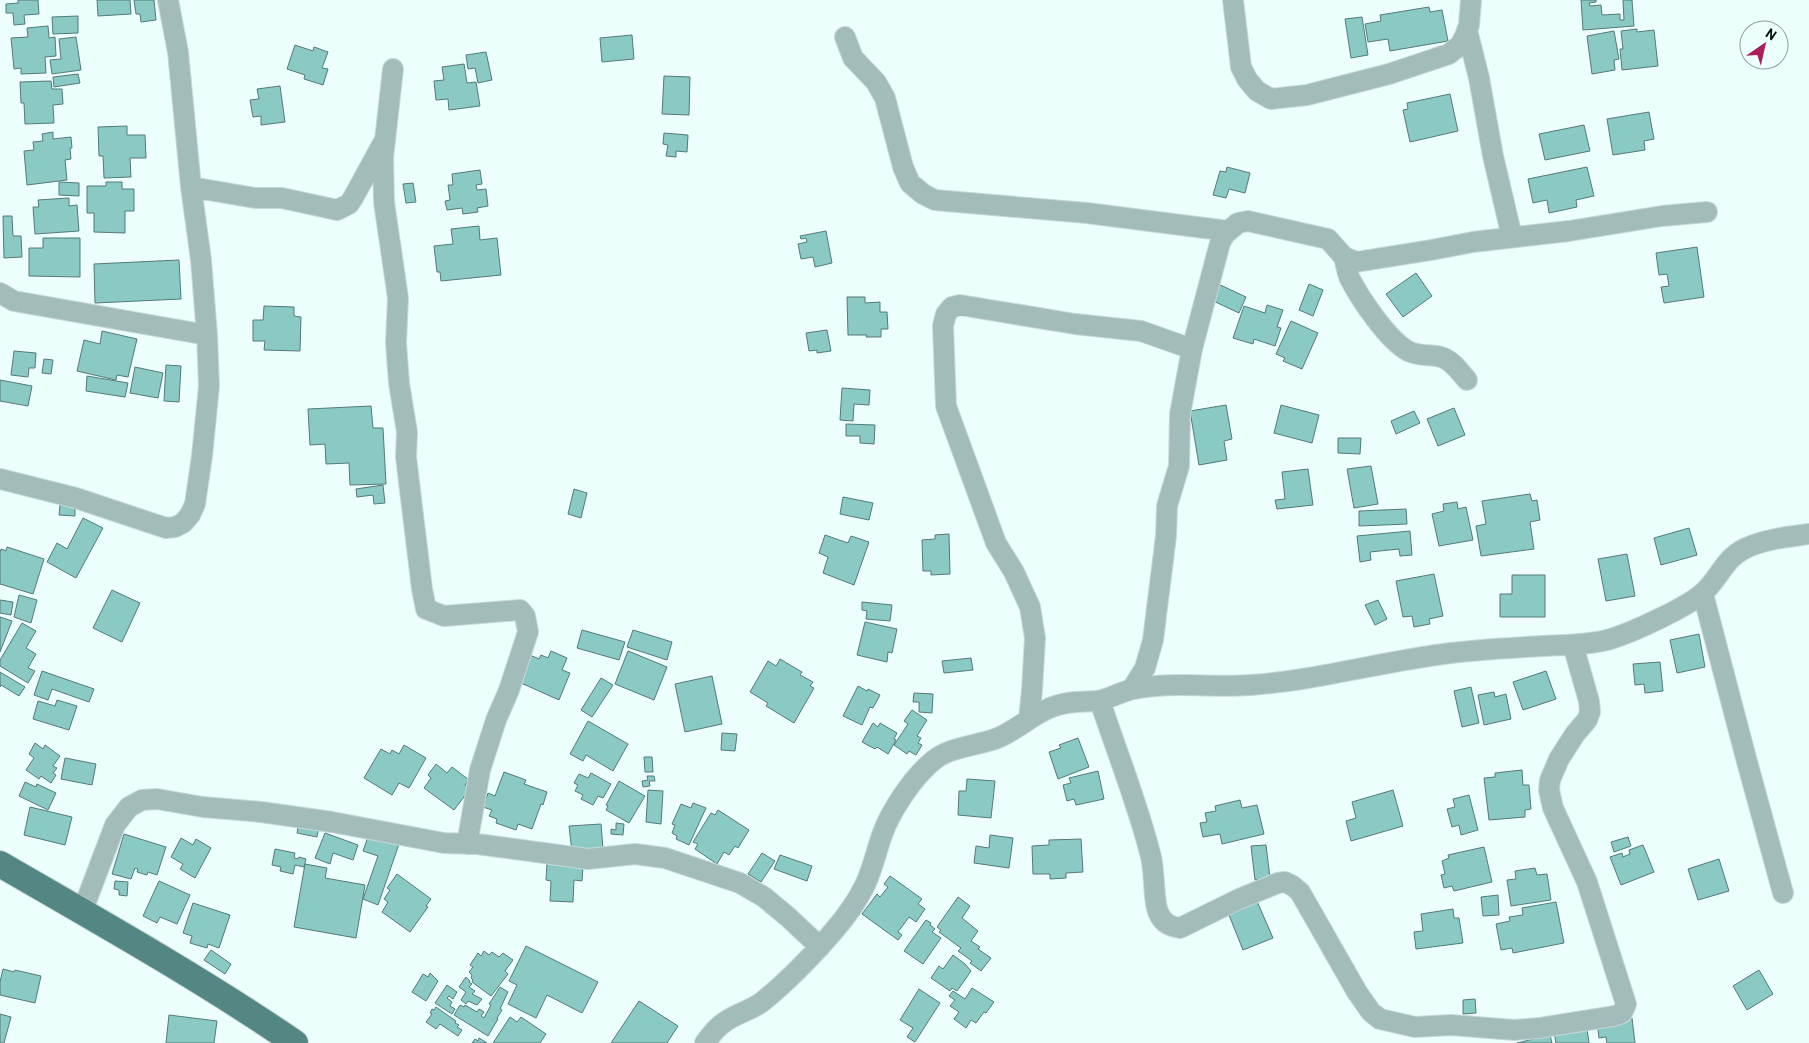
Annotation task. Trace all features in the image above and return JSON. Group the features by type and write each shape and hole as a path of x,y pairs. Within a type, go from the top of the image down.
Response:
{"main road":[{"path":"0,864 239,1004 295,1043"}],"street":[{"path":"0,479 76,498 166,528 176,527 183,523 196,504 209,386 207,335 201,260 178,52 168,0"},
{"path":"1233,0 1241,67 1247,79 1257,91 1271,99 1307,95 1389,74 1449,54 1460,44 1467,30 1471,0"},
{"path":"1467,30 1480,78 1493,156 1512,237"},
{"path":"845,37 853,58 876,82 885,98 910,183 929,197 935,200 1087,213 1228,231"},
{"path":"393,69 383,158 384,202 398,298 396,342 399,383 407,432 406,457 426,609 434,614 444,616 520,610 525,616 528,632 480,770 467,844"},
{"path":"192,187 255,198 282,198 338,210 348,204 353,198 386,138"},
{"path":"1344,257 1356,262 1473,242 1569,231 1662,216 1707,212"},
{"path":"1132,689 1145,668 1153,640 1166,536 1167,506 1180,466 1180,414 1192,349 1220,243 1228,231 1238,223 1248,221 1328,238 1344,257 1349,278 1366,304 1396,342 1408,351 1423,356 1442,357 1454,365 1466,380"},
{"path":"0,293 14,301 207,335"},
{"path":"1029,719 1035,638 1030,607 1014,572 996,543 946,406 943,326 946,314 952,308 960,305 1075,324 1141,331 1192,349"},
{"path":"705,1043 724,1022 754,1007 766,998 820,947 850,910 864,887 882,834 891,816 924,770 941,755 995,739 1051,707 1073,701 1100,701 1132,689 1165,686 1249,685 1319,677 1386,662 1435,655 1605,641 1625,634 1703,594 1717,578 1730,558 1746,548 1775,538 1809,534"},
{"path":"1703,594 1783,893"},
{"path":"1100,701 1129,784 1151,856 1158,912 1164,922 1170,926 1180,928 1239,898 1285,882 1300,892 1357,992 1375,1016 1380,1019 1415,1027 1451,1026 1514,1030 1539,1028 1614,1016 1622,1013 1626,1004 1587,882 1553,808 1548,790 1559,759 1575,734 1587,720 1590,712 1589,701 1573,645"},
{"path":"82,912 115,825 129,807 142,800 157,798 203,807 261,812 359,827 444,843 588,858 635,854 665,858 740,883 764,897 788,916 820,947"}],"building":[{"path":"18,0 38,0 39,14 24,15 25,24 14,25 13,13 6,13 6,4 18,3"},
{"path":"97,0 130,0 131,14 98,16"},
{"path":"134,0 154,0 156,20 141,22 140,14 136,14"},
{"path":"1581,0 1596,0 1596,2 1589,3 1590,6 1601,5 1602,15 1620,14 1620,20 1624,20 1623,0 1632,0 1634,26 1583,30"},
{"path":"1429,7 1430,12 1442,10 1448,41 1390,51 1388,39 1368,42 1365,24 1381,21 1380,15"},
{"path":"78,16 78,33 53,34 52,17"},
{"path":"1362,17 1368,55 1351,58 1345,19"},
{"path":"48,26 49,38 55,37 56,56 45,57 46,73 21,74 21,68 14,69 11,38 28,37 27,28"},
{"path":"1637,29 1637,32 1654,30 1658,66 1622,70 1620,49 1623,49 1621,31"},
{"path":"1614,31 1619,59 1614,60 1615,70 1592,74 1587,36"},
{"path":"632,35 634,59 602,62 600,38"},
{"path":"76,37 81,70 52,74 50,60 61,59 59,39"},
{"path":"295,45 313,51 314,47 328,52 322,68 328,69 323,85 304,79 305,75 287,69"},
{"path":"486,52 492,80 478,83 475,68 468,69 466,55"},
{"path":"464,64 467,83 476,82 480,106 449,110 448,99 436,100 434,81 444,80 442,67"},
{"path":"78,74 80,83 54,87 53,77"},
{"path":"664,76 690,77 689,115 662,114"},
{"path":"51,81 52,89 62,89 63,104 53,105 54,123 25,124 20,82"},
{"path":"280,86 285,122 261,125 261,116 253,117 250,100 259,99 257,89"},
{"path":"1450,94 1458,131 1410,142 1403,110 1408,109 1407,103"},
{"path":"1649,112 1654,139 1644,141 1645,150 1613,155 1607,119"},
{"path":"1584,125 1590,151 1545,160 1539,134"},
{"path":"127,126 127,135 145,135 146,158 130,158 131,177 104,178 103,156 99,156 98,127"},
{"path":"53,132 53,139 71,137 71,159 65,160 67,180 27,185 24,151 34,150 33,142 43,141 42,134"},
{"path":"664,133 688,135 687,152 676,151 676,157 666,156 668,145 663,144"},
{"path":"1227,167 1250,173 1245,193 1229,189 1226,198 1213,195 1220,171 1226,172"},
{"path":"1587,167 1594,196 1576,200 1577,207 1549,213 1547,200 1533,203 1528,179"},
{"path":"480,170 482,184 476,185 477,190 486,189 488,206 477,208 478,212 463,214 462,208 447,210 445,201 450,200 448,185 453,185 452,174"},
{"path":"59,182 79,183 79,196 59,195"},
{"path":"106,182 122,182 122,189 134,189 134,211 125,211 125,233 94,232 94,213 87,213 87,186 106,186"},
{"path":"413,183 416,202 406,203 403,184"},
{"path":"69,198 69,206 77,205 79,231 35,234 33,207 39,207 38,200"},
{"path":"3,216 12,216 13,236 21,236 22,257 4,258"},
{"path":"479,226 480,240 497,238 501,275 441,281 440,272 437,272 434,246 453,244 451,229"},
{"path":"826,231 832,263 815,267 813,257 801,259 798,244 807,242 806,238 801,239 800,236"},
{"path":"43,238 80,238 80,277 29,276 29,248 43,248"},
{"path":"1697,247 1704,297 1664,303 1661,287 1669,286 1667,274 1659,275 1656,253"},
{"path":"179,260 181,299 95,303 94,264"},
{"path":"1416,273 1432,296 1403,317 1386,294"},
{"path":"1216,283 1246,297 1239,313 1209,299"},
{"path":"1309,284 1323,290 1313,316 1299,310"},
{"path":"847,297 865,297 865,303 880,302 880,312 887,312 888,329 881,329 881,337 848,335"},
{"path":"1267,305 1283,310 1277,327 1281,328 1275,346 1254,339 1253,344 1233,338 1244,306 1265,313"},
{"path":"264,306 294,307 294,316 301,317 300,351 264,350 265,341 253,341 253,320 263,320"},
{"path":"1291,321 1318,333 1302,369 1283,361 1285,358 1276,354"},
{"path":"827,330 831,351 817,353 817,350 809,351 806,333"},
{"path":"102,331 137,339 128,377 117,375 116,380 77,371 84,340 100,344"},
{"path":"14,351 36,353 35,368 29,368 28,377 11,375"},
{"path":"44,359 53,360 51,374 42,373"},
{"path":"166,365 181,366 179,402 164,401"},
{"path":"135,367 163,373 158,398 130,393"},
{"path":"87,376 128,383 125,397 86,391"},
{"path":"0,380 32,386 28,406 0,401"},
{"path":"842,388 870,390 869,405 854,404 853,421 840,420"},
{"path":"1226,405 1232,439 1224,441 1227,460 1199,465 1190,411"},
{"path":"1281,405 1319,415 1312,443 1274,433"},
{"path":"371,406 373,428 383,428 386,484 350,485 349,463 326,464 325,444 310,445 308,409"},
{"path":"1454,408 1465,435 1438,446 1427,419"},
{"path":"1414,411 1420,423 1396,434 1391,421"},
{"path":"846,424 875,425 874,444 860,443 860,436 846,436"},
{"path":"1338,438 1361,438 1360,454 1338,453"},
{"path":"1371,466 1378,504 1354,508 1347,469"},
{"path":"1308,469 1313,505 1277,509 1275,500 1285,499 1282,472"},
{"path":"383,485 385,503 374,504 373,495 357,497 356,489"},
{"path":"574,489 587,493 581,518 568,514"},
{"path":"1530,494 1532,501 1537,500 1540,520 1530,522 1534,549 1481,556 1476,526 1486,524 1482,501"},
{"path":"843,497 873,503 869,520 840,514"},
{"path":"1457,502 1458,509 1466,507 1473,540 1439,546 1432,514 1444,511 1443,504"},
{"path":"60,505 75,506 75,516 59,515"},
{"path":"1406,509 1407,524 1359,526 1359,511"},
{"path":"83,518 103,528 76,578 47,562 57,543 67,549"},
{"path":"1689,528 1697,555 1661,565 1654,538"},
{"path":"1410,531 1412,555 1400,556 1399,549 1370,552 1371,560 1360,562 1357,536"},
{"path":"949,534 950,574 931,575 931,571 923,571 922,540 935,539 935,535"},
{"path":"825,535 848,543 851,536 869,542 854,585 823,573 828,557 819,553"},
{"path":"7,547 44,559 33,594 0,584 0,553 1,549 6,551"},
{"path":"1627,554 1635,596 1606,601 1598,559"},
{"path":"1434,574 1443,616 1429,619 1430,624 1414,627 1412,616 1403,617 1396,581"},
{"path":"1512,575 1545,575 1545,617 1500,617 1500,594 1512,594"},
{"path":"112,590 140,603 122,642 93,628"},
{"path":"19,595 37,600 31,623 14,617"},
{"path":"0,600 13,602 11,615 0,613"},
{"path":"1378,600 1387,619 1375,625 1365,605"},
{"path":"862,602 892,605 890,621 866,619 867,611 862,610"},
{"path":"0,617 12,621 0,652"},
{"path":"865,622 897,629 892,653 888,652 887,662 857,655"},
{"path":"22,623 36,631 26,648 36,654 28,668 35,671 28,683 0,666 0,660"},
{"path":"582,630 625,642 619,660 577,648"},
{"path":"633,630 672,642 667,660 627,647"},
{"path":"1699,634 1705,667 1677,673 1670,640"},
{"path":"551,651 567,658 562,670 570,673 559,700 521,683 530,655 539,659 541,655 548,658"},
{"path":"628,651 667,667 654,700 615,684"},
{"path":"971,658 973,670 944,673 942,661"},
{"path":"780,659 802,672 800,675 813,682 810,686 814,688 794,723 766,706 768,703 750,692 768,661 776,666"},
{"path":"1660,662 1663,691 1645,693 1644,684 1635,685 1633,664"},
{"path":"42,671 94,689 89,702 52,689 48,700 34,695"},
{"path":"1546,671 1556,699 1523,710 1513,682"},
{"path":"0,672 25,687 19,696 1,685 0,687"},
{"path":"712,676 722,724 685,732 675,684"},
{"path":"601,678 613,685 592,717 581,710"},
{"path":"858,686 880,695 873,708 870,707 862,725 843,716"},
{"path":"1471,687 1479,723 1462,727 1454,691"},
{"path":"1494,692 1495,697 1506,694 1511,719 1484,725 1478,695"},
{"path":"914,693 933,694 932,713 919,712 919,702 913,702"},
{"path":"57,700 77,706 69,730 33,719 38,701 55,706"},
{"path":"912,710 927,720 917,736 921,738 918,743 922,745 916,755 909,751 907,754 894,745 908,724 904,721"},
{"path":"588,721 628,744 613,771 586,755 583,761 570,754"},
{"path":"873,723 878,727 880,723 897,733 894,739 896,740 888,754 877,747 875,749 862,742"},
{"path":"722,733 737,734 735,751 721,750"},
{"path":"1078,738 1089,767 1058,779 1049,752 1061,748 1059,745"},
{"path":"35,743 43,749 45,745 60,756 53,766 57,768 53,773 56,775 51,783 41,776 39,779 26,770 34,758 29,754"},
{"path":"404,745 426,758 409,788 399,783 392,795 364,778 381,749 390,754 392,750 399,754"},
{"path":"644,757 652,757 653,772 645,772"},
{"path":"65,758 96,764 92,785 61,779"},
{"path":"436,764 447,773 452,767 469,780 465,785 470,789 454,810 424,788 431,778 428,775"},
{"path":"1522,770 1523,785 1529,785 1531,809 1525,810 1525,817 1489,820 1484,778 1495,777 1495,773"},
{"path":"1098,771 1104,799 1076,805 1074,799 1067,801 1063,785 1071,783 1069,778"},
{"path":"504,772 526,780 524,784 547,792 532,829 518,824 516,830 496,823 497,819 489,816 492,810 483,807 488,793 495,796"},
{"path":"591,773 611,784 603,798 598,796 593,805 581,799 583,795 575,791 578,785 574,783 579,774 588,778"},
{"path":"647,776 654,776 655,781 649,781 650,786 643,787 642,781 648,780"},
{"path":"967,779 995,781 991,818 958,815 959,791 966,791"},
{"path":"619,781 645,796 629,823 606,810 608,806 606,805"},
{"path":"25,782 36,787 37,784 56,793 48,810 19,796"},
{"path":"648,790 663,791 661,824 646,822"},
{"path":"1393,790 1403,826 1351,841 1346,821 1356,818 1352,802"},
{"path":"1469,795 1478,830 1461,835 1459,825 1452,827 1447,809 1455,807 1453,799"},
{"path":"1240,800 1242,808 1257,805 1264,834 1222,844 1220,834 1203,837 1200,823 1207,822 1205,813 1216,811 1215,806"},
{"path":"693,803 706,808 689,845 676,839 677,836 672,833 675,825 672,824 681,804 691,808"},
{"path":"30,807 72,817 65,845 24,835"},
{"path":"718,810 749,830 738,848 735,846 729,855 724,852 717,864 695,849 698,844 693,842 711,813 715,815"},
{"path":"299,821 319,826 317,837 297,833"},
{"path":"616,823 624,824 623,835 611,834 611,829 616,830"},
{"path":"601,824 603,849 572,852 569,826"},
{"path":"325,833 358,845 353,860 333,853 330,864 315,858"},
{"path":"124,834 166,847 157,875 148,872 147,875 137,872 138,869 135,868 131,879 112,874"},
{"path":"369,834 399,844 378,905 363,899 378,856 363,851"},
{"path":"990,835 1013,838 1009,868 974,863 976,846 989,848"},
{"path":"1628,837 1631,846 1614,852 1611,842"},
{"path":"181,838 193,845 196,839 211,848 195,878 180,869 183,864 171,857"},
{"path":"1081,839 1083,872 1066,873 1066,878 1050,879 1050,874 1033,874 1032,846 1049,845 1049,840"},
{"path":"1266,845 1270,878 1255,880 1251,846"},
{"path":"1643,845 1654,872 1621,885 1610,857 1622,853 1623,857 1630,854 1629,850"},
{"path":"1484,847 1492,882 1454,891 1452,886 1444,888 1441,875 1445,874 1442,861 1449,858 1448,855"},
{"path":"275,849 295,853 294,858 306,859 304,867 295,865 293,874 280,871 281,867 272,865"},
{"path":"762,853 775,861 761,882 748,874"},
{"path":"780,855 812,866 807,881 774,869"},
{"path":"1719,859 1729,891 1698,900 1688,869"},
{"path":"547,863 583,866 582,881 574,880 573,902 550,901 551,881 546,880"},
{"path":"305,864 327,868 325,878 365,885 356,938 294,927"},
{"path":"1535,868 1537,875 1547,874 1551,900 1511,906 1507,880 1516,879 1515,871"},
{"path":"397,874 431,899 426,906 428,907 410,932 382,912 388,902 384,899 390,890 387,888"},
{"path":"890,876 922,899 918,904 925,909 916,922 909,917 898,932 902,935 898,940 862,914 877,894 880,897 888,887 884,884"},
{"path":"115,881 128,882 127,896 119,895 119,890 114,889"},
{"path":"159,881 190,895 177,924 160,917 157,923 143,916"},
{"path":"1498,895 1499,915 1483,916 1481,897"},
{"path":"958,897 970,906 962,918 978,931 971,941 980,947 978,949 991,958 981,971 970,963 972,961 958,951 961,948 939,932 941,930 937,927"},
{"path":"1256,899 1273,938 1243,950 1227,910"},
{"path":"1556,902 1564,943 1513,953 1512,948 1501,950 1496,924 1510,921 1509,917 1523,915 1522,908"},
{"path":"193,903 230,915 219,948 208,944 207,948 190,943 192,936 183,933"},
{"path":"1453,909 1454,918 1459,918 1463,943 1416,949 1414,932 1423,931 1421,914"},
{"path":"926,920 935,929 932,932 941,938 923,964 904,951"},
{"path":"526,946 598,982 582,1013 547,995 536,1018 508,1004 517,985 509,981"},
{"path":"211,950 231,964 225,974 204,960"},
{"path":"484,951 489,955 492,952 499,957 503,953 513,960 505,971 508,974 491,996 472,982 472,975 469,972 473,967 470,965 478,953 481,956"},
{"path":"953,955 971,971 957,991 952,988 950,991 931,978 939,966 943,969"},
{"path":"3,969 41,976 35,1003 0,995"},
{"path":"1759,970 1773,994 1747,1010 1733,986"},
{"path":"430,973 438,981 426,1001 412,992 423,974 428,977"},
{"path":"466,977 472,984 469,987 475,991 472,994 482,999 477,1005 468,1001 466,1004 461,1000 466,992 459,987"},
{"path":"447,985 457,992 453,999 449,996 447,998 452,1002 450,1006 455,1009 452,1014 435,1003"},
{"path":"500,987 508,992 500,1009 502,1010 498,1019 488,1036 454,1015 460,1005 464,1007 465,1005 477,1012 479,1009 484,1012 481,1016 484,1018 491,1005 489,1004"},
{"path":"972,988 994,1002 976,1023 971,1020 966,1028 954,1019 959,1012 950,1006 955,1000 949,996 953,991 965,999"},
{"path":"919,989 940,1003 915,1042 907,1037 913,1028 900,1020"},
{"path":"1475,999 1476,1013 1463,1014 1463,1000"},
{"path":"639,1001 678,1026 667,1043 611,1043"},
{"path":"436,1007 456,1021 455,1023 459,1025 457,1027 462,1030 458,1036 440,1024 436,1029 426,1022 432,1014 430,1013 432,1009 434,1010"},
{"path":"0,1014 11,1017 4,1043 0,1043"},
{"path":"169,1015 217,1021 214,1043 166,1043"},
{"path":"510,1017 517,1022 521,1017 546,1034 540,1043 493,1043"},
{"path":"1632,1018 1635,1043 1607,1043 1606,1037 1599,1038 1597,1022"},
{"path":"1587,1028 1589,1043 1556,1043 1554,1032"},
{"path":"1550,1035 1552,1043 1517,1043"},
{"path":"479,1038 487,1043 472,1043 475,1039 478,1041"}]}
